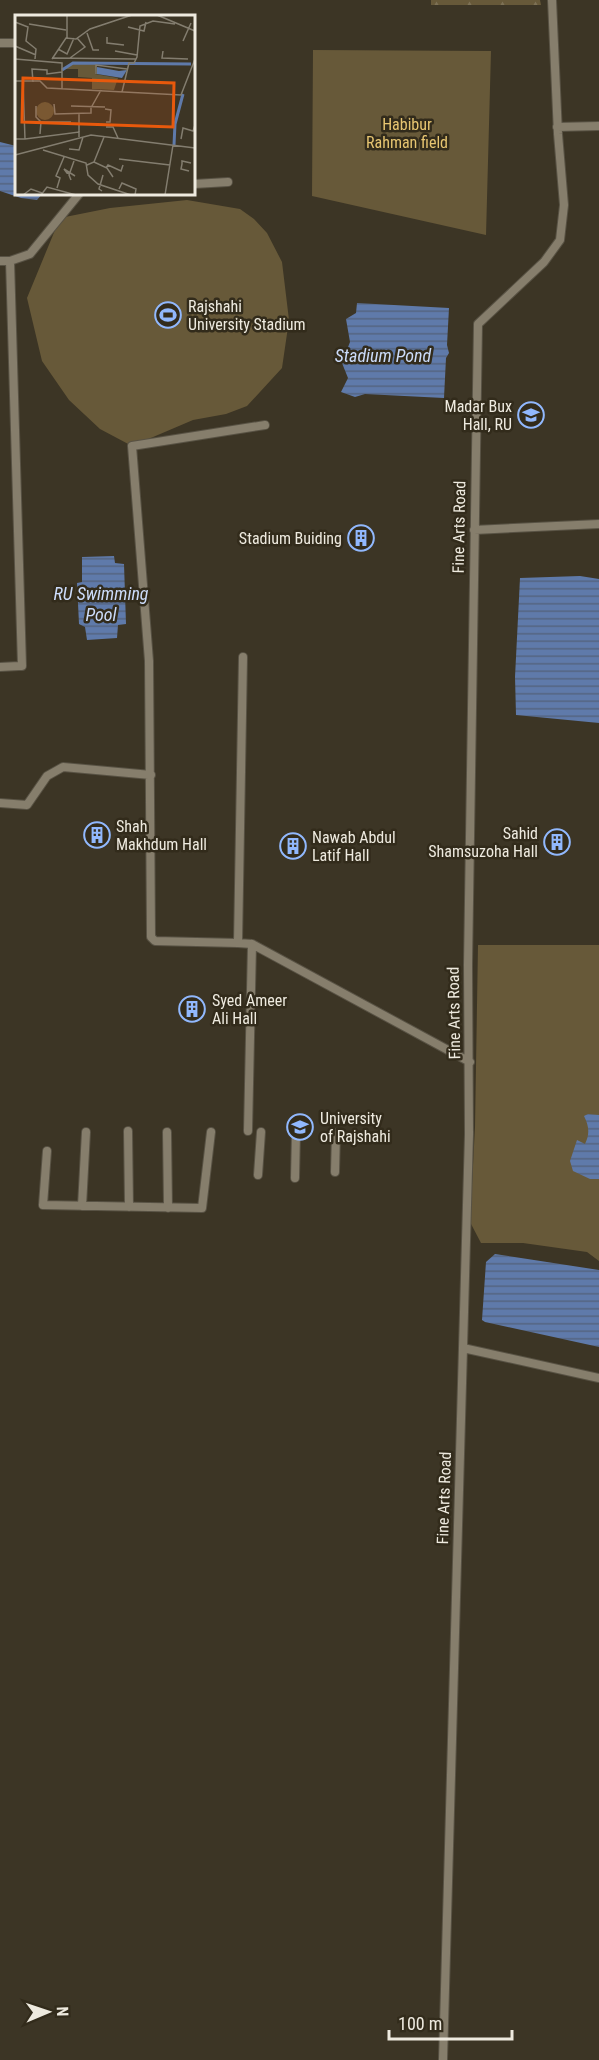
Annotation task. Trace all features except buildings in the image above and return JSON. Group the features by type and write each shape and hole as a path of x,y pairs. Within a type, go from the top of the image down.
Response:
{"street":[{"name":"Fine Arts Road","path":"442,2060 470,1062 468,965 478,324 544,262 560,240 564,205 557,127 552,0"},
{"path":"557,127 599,126"},
{"path":"195,184 228,182"},
{"path":"0,261 10,261 30,254 78,195"},
{"path":"0,667 20,666 10,261"},
{"path":"265,425 132,446 148,661 152,939 252,944 470,1062"},
{"path":"474,530 599,524"},
{"path":"238,942 243,657"},
{"path":"0,804 27,806 47,776 63,767 151,775"},
{"path":"248,1131 252,944"},
{"path":"128,1131 129,1207"},
{"path":"82,1206 86,1132"},
{"path":"167,1132 168,1208"},
{"path":"47,1151 43,1205 202,1208 211,1132"},
{"path":"258,1175 261,1132"},
{"path":"335,1172 336,1132"},
{"path":"295,1178 296,1133"},
{"path":"463,1348 599,1378"}],"green space":[{"path":"431,0 540,0 541,5 431,5"},
{"name":"Habibur Rahman field","path":"313,50 491,51 486,235 312,196"},
{"name":"Rajshahi University Stadium","path":"187,200 240,209 254,219 267,233 282,262 289,320 282,368 247,406 226,414 193,420 132,446 100,429 69,400 42,361 27,298 60,218 110,208"},
{"path":"478,945 599,945 599,1261 587,1252 523,1243 481,1243 470,1222 475,1127"}],"water":[{"path":"0,142 15,146 15,195 41,195 37,200 21,198 0,191"},
{"name":"Stadium Pond","path":"357,303 449,308 447,345 449,353 446,358 444,398 365,394 355,397 341,392 348,378 342,363 350,342 346,319 356,313"},
{"name":"RU Swimming Pool","path":"114,556 115,563 124,564 126,624 118,625 117,638 87,640 85,627 79,624 77,583 82,582 82,557"},
{"path":"580,576 599,579 599,723 516,715 515,677 520,578"},
{"path":"599,1115 599,1179 590,1179 573,1171 570,1161 577,1140 585,1144 587,1140 588,1130 584,1116"},
{"path":"495,1254 599,1270 599,1347 482,1320 486,1262"}],"place":[{"name":"Rajshahi University Stadium","path":"168,315"},
{"name":"Madar Bux Hall, RU","path":"531,415"},
{"name":"Stadium Buiding","path":"361,538"},
{"name":"Shah Makhdum Hall","path":"97,835"},
{"name":"Sahid Shamsuzoha Hall","path":"557,842"},
{"name":"Nawab Abdul Latif Hall","path":"293,846"},
{"name":"Syed Ameer Ali Hall","path":"192,1009"},
{"name":"University of Rajshahi","path":"300,1127"}]}
